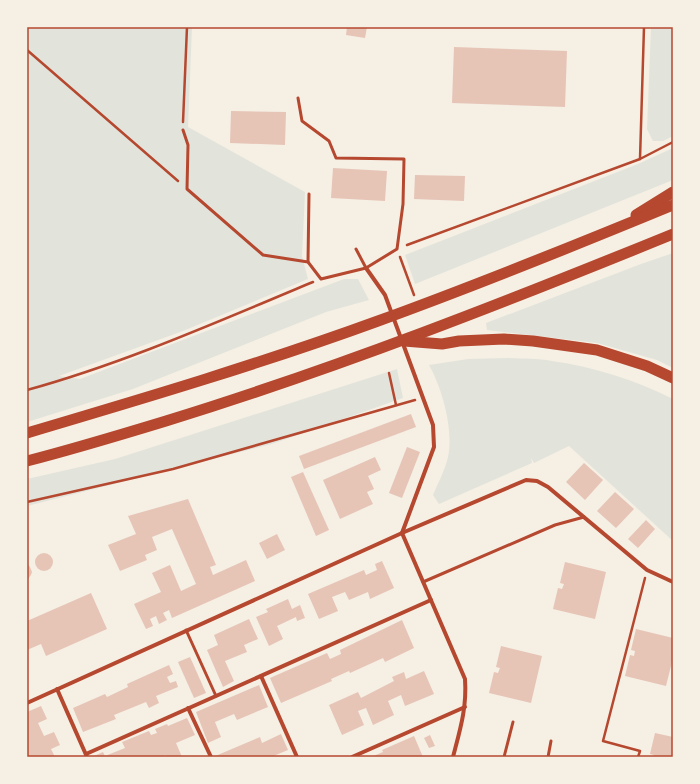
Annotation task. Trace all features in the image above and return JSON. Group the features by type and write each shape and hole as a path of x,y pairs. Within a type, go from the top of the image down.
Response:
{"highway":[{"path":"604,234 673,192"},
{"path":"27,433 190,385 378,321 604,234 673,205"},
{"path":"27,461 62,452 245,396 400,341 417,339 673,234"},
{"path":"417,339 442,344 459,341 504,339 533,341 597,350 647,366 673,378"}],"street":[{"path":"366,268 385,295 433,425 434,446 402,533 465,679 465,707 453,757"},
{"path":"27,702 402,533 526,480 548,486 647,570 673,582"},
{"path":"57,689 87,755 188,708 431,600"},
{"path":"260,676 297,757"},
{"path":"352,757 465,707"},
{"path":"188,708 211,757"}],"lane":[{"path":"298,98 302,121 329,141 336,158 404,159 403,204 397,249 366,268 321,279 308,262 309,194"},
{"path":"183,130 188,145 187,189 263,255 308,262"},
{"path":"356,249 366,268"},
{"path":"423,582 554,525 584,517"},
{"path":"186,630 216,696"},
{"path":"504,757 513,722"},
{"path":"548,757 552,742"}],"path":[{"path":"183,130 187,27"},
{"path":"640,159 644,27"},
{"path":"27,50 187,189"},
{"path":"410,285 397,249 640,159 673,142"},
{"path":"27,390 59,381 176,339 321,279"},
{"path":"388,372 396,405"},
{"path":"27,502 173,469 422,398"},
{"path":"638,757 640,751 603,741 647,570"}],"shaded area":[{"path":"27,27 192,27 188,127 305,192 302,256 308,279 183,331 59,376 80,379 344,279 358,279 369,300 326,312 133,389 27,422"},
{"path":"651,27 673,27 673,136 663,141 653,141 647,129"},
{"path":"673,148 673,180 415,284 405,255 638,164"},
{"path":"673,253 673,368 657,360 597,343 487,330 486,323"},
{"path":"509,358 547,360 599,371 630,380 673,399 673,541 569,446 534,463 531,458 532,463 439,504 433,495 447,462 449,434 446,410 434,374 429,365 468,359"},
{"path":"397,369 403,398 272,444 27,506 27,479 115,459"}],"building":[{"path":"347,27 367,27 365,38 346,35"},
{"path":"454,47 567,51 565,107 452,103"},
{"path":"231,111 286,112 285,145 230,143"},
{"path":"333,168 387,171 385,201 331,198"},
{"path":"415,175 465,176 464,201 414,199"},
{"path":"411,414 416,427 304,469 299,456"},
{"path":"407,447 420,452 402,498 389,493"},
{"path":"375,457 381,470 368,476 374,489 367,492 373,504 340,519 323,480"},
{"path":"584,463 603,480 585,500 566,482"},
{"path":"303,472 329,530 316,536 291,477"},
{"path":"615,492 634,509 616,528 597,511"},
{"path":"188,499 216,565 210,567 213,575 246,560 255,581 172,618 169,610 163,613 167,620 159,624 156,616 150,619 153,626 146,629 134,604 161,592 152,573 170,565 181,591 196,584 172,529 152,537 157,550 145,555 147,560 120,571 108,545 136,534 128,516"},
{"path":"646,520 655,529 638,548 628,539"},
{"path":"277,534 285,550 267,559 259,543"},
{"path":"44,553 50,556 53,562 50,568 44,571 38,568 35,562 38,556"},
{"path":"382,561 394,588 370,599 368,592 349,600 345,592 332,597 338,611 319,619 308,594 364,570 366,575 377,570 375,564"},
{"path":"565,562 606,572 595,619 553,609 558,588 562,589 564,584 560,583"},
{"path":"27,563 32,572 27,580"},
{"path":"91,593 107,629 46,656 41,644 27,650 27,621"},
{"path":"288,599 292,609 300,605 305,618 297,621 296,617 277,626 283,639 269,646 256,617 268,612 266,609"},
{"path":"249,619 258,639 244,645 247,652 225,661 234,681 223,687 207,650 218,645 214,635"},
{"path":"402,620 414,648 385,662 383,658 350,673 349,671 331,679 332,681 281,703 270,678 327,653 330,659 341,654 340,650"},
{"path":"636,629 673,638 673,658 666,686 625,676 630,655 634,656 635,651 631,650"},
{"path":"501,646 542,656 531,703 489,693 494,672 498,673 500,668 496,667"},
{"path":"190,657 206,693 194,698 178,662"},
{"path":"169,665 173,674 167,677 170,683 176,681 178,687 156,696 159,703 149,708 146,702 114,715 116,719 83,732 73,708 105,694 107,697 128,687 127,684"},
{"path":"424,671 434,694 405,706 401,695 388,701 394,715 373,725 366,708 358,711 364,725 342,735 329,705 358,692 361,698 394,681 392,677 404,672 406,679"},
{"path":"259,685 268,707 237,720 234,714 215,722 221,737 208,743 196,712"},
{"path":"41,706 47,719 38,723 44,736 54,732 60,745 51,749 55,757 27,757 27,712"},
{"path":"187,718 195,735 176,743 182,757 167,757 166,755 160,757 92,757 103,752 105,756 125,748 122,742 149,731 151,735 157,733 155,729 167,724 168,726"},
{"path":"655,733 673,737 673,757 653,757 654,755 650,754"},
{"path":"281,734 288,750 271,757 213,757 260,737 262,743"},
{"path":"430,735 435,746 429,748 424,738"},
{"path":"414,736 423,757 371,757 383,752 382,750"}]}
